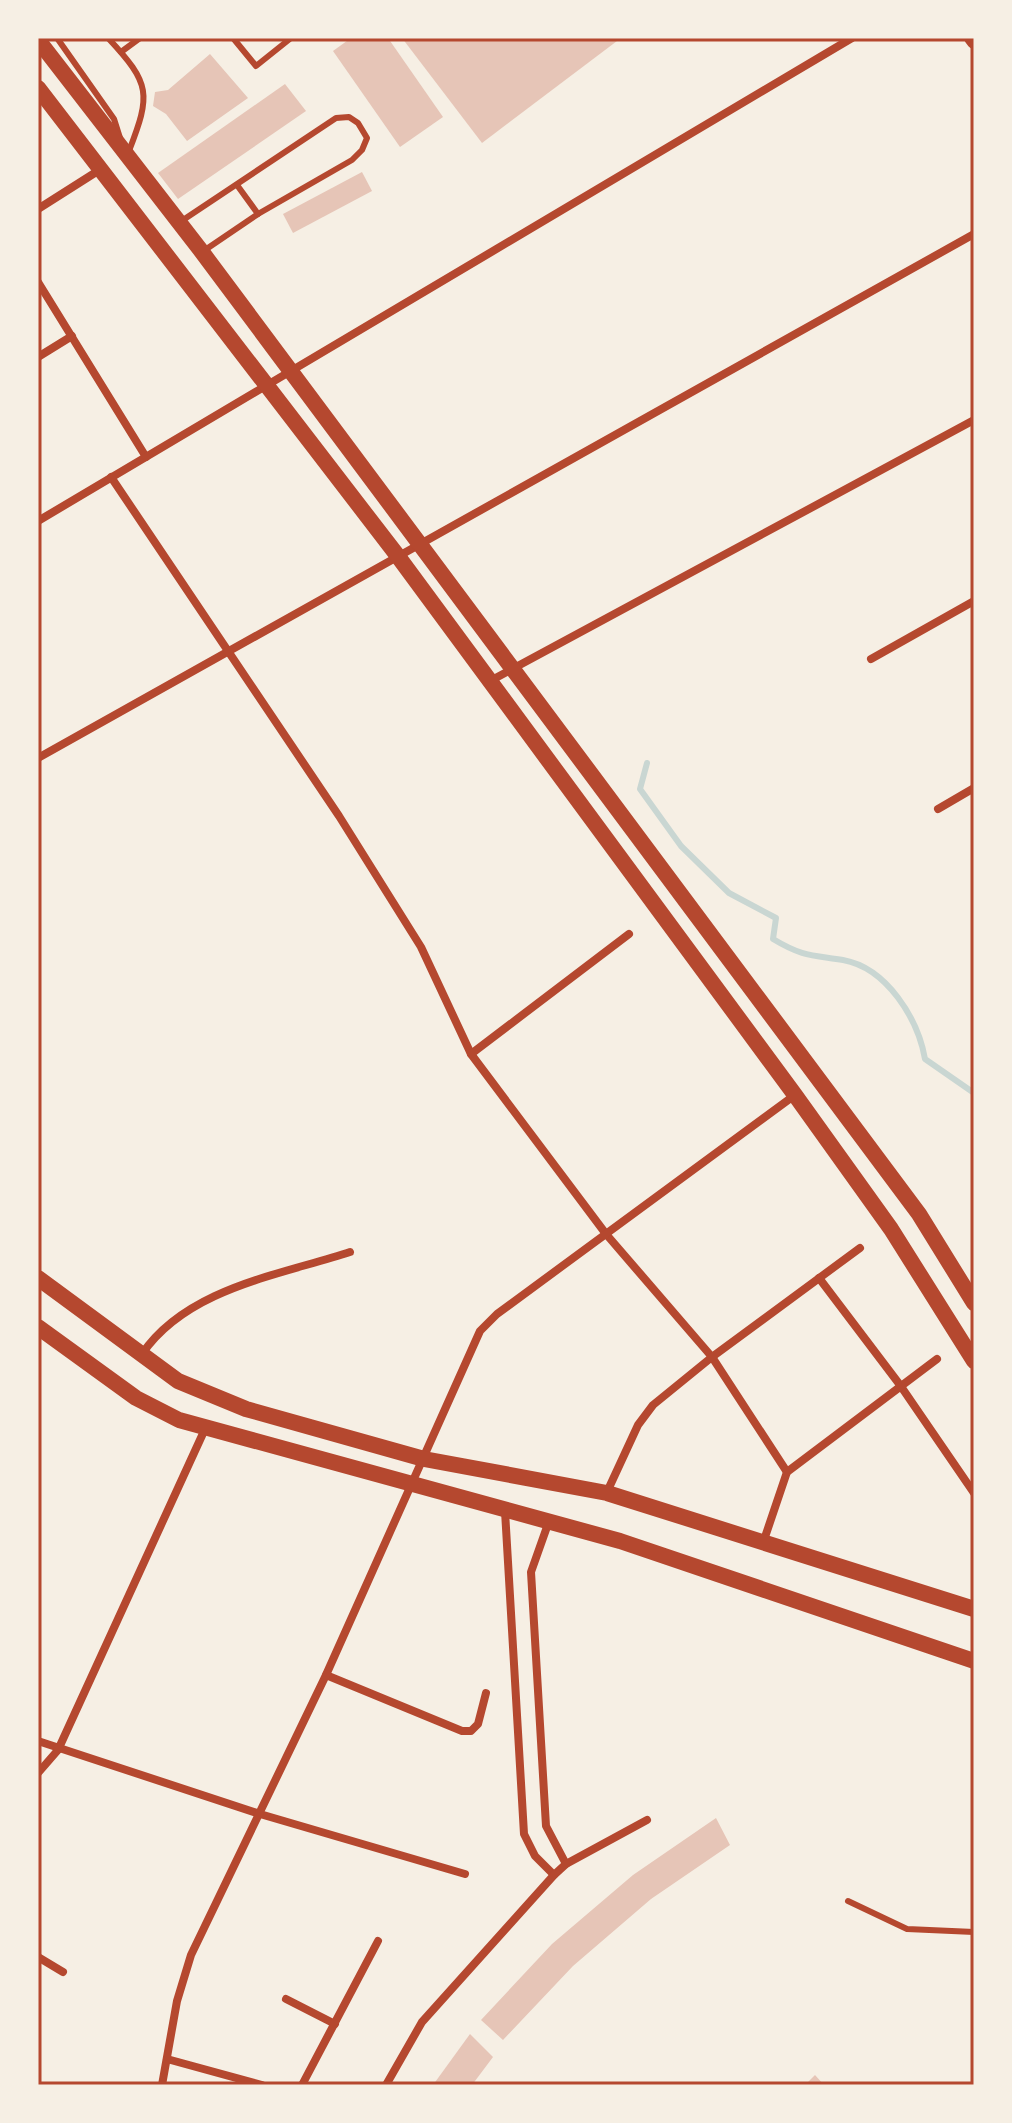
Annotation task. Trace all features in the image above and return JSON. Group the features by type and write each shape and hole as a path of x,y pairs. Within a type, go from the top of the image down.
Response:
{"main road":[{"path":"38,40 202,252 919,1214 974,1303"},
{"path":"38,88 397,555 795,1095 891,1229 974,1361"},
{"path":"38,1278 178,1381 246,1409 424,1459 607,1493 764,1540 974,1609"},
{"path":"38,1327 136,1398 205,1429 620,1541 972,1658"}],"street":[{"path":"38,521 852,38"},
{"path":"38,209 102,168"},
{"path":"38,758 974,234"},
{"path":"38,282 146,457"},
{"path":"38,357 72,336"},
{"path":"490,681 974,420"},
{"path":"111,477 339,816 421,947 471,1054 606,1234 712,1357 787,1472"},
{"path":"871,659 974,601"},
{"path":"938,809 974,788"},
{"path":"471,1054 629,934"},
{"path":"162,2085 177,2001 191,1955 326,1675 480,1331 497,1314 795,1095"},
{"path":"607,1493 638,1425 653,1405 712,1357 860,1248"},
{"path":"141,1354 153,1338 214,1296 350,1252"},
{"path":"819,1278 900,1385 974,1493"},
{"path":"764,1540 787,1472 937,1359"},
{"path":"38,1773 58,1750 205,1429"},
{"path":"505,1511 524,1834 535,1856 554,1875"},
{"path":"548,1524 535,1552 532,1588 546,1826 566,1864"},
{"path":"326,1675 462,1731 471,1731 478,1724 486,1693"},
{"path":"38,1741 260,1814 465,1874"},
{"path":"386,2085 422,2022 554,1875 566,1864 647,1820"},
{"path":"302,2085 378,1941"},
{"path":"38,1957 63,1972"},
{"path":"286,1999 335,2024"},
{"path":"167,2059 262,2085"}],"lane":[{"path":"57,38 114,119 125,151"},
{"path":"108,38 141,79 145,109 125,151"},
{"path":"121,52 140,38"},
{"path":"234,38 256,66 291,38"},
{"path":"178,223 336,118 349,117 358,123 367,138 362,150 352,160 258,214 202,252"},
{"path":"237,185 258,214"},
{"path":"848,1901 907,1929 974,1932"}],"building":[{"path":"351,38 388,38 443,117 400,147 333,51"},
{"path":"402,38 621,38 482,143"},
{"path":"210,54 248,98 187,141 166,114 153,106 155,92 168,90"},
{"path":"285,84 306,111 178,199 158,173"},
{"path":"362,172 372,191 293,233 283,214"},
{"path":"716,1818 730,1845 651,1899 573,1966 503,2040 481,2020 552,1944 633,1875"},
{"path":"470,2034 493,2057 472,2085 433,2085"},
{"path":"815,2075 824,2085 805,2085"}],"waterway":[{"path":"647,763 640,789 681,846 729,893 776,918 773,939 800,952 843,960 873,973 908,1012 925,1059 974,1093"}]}
